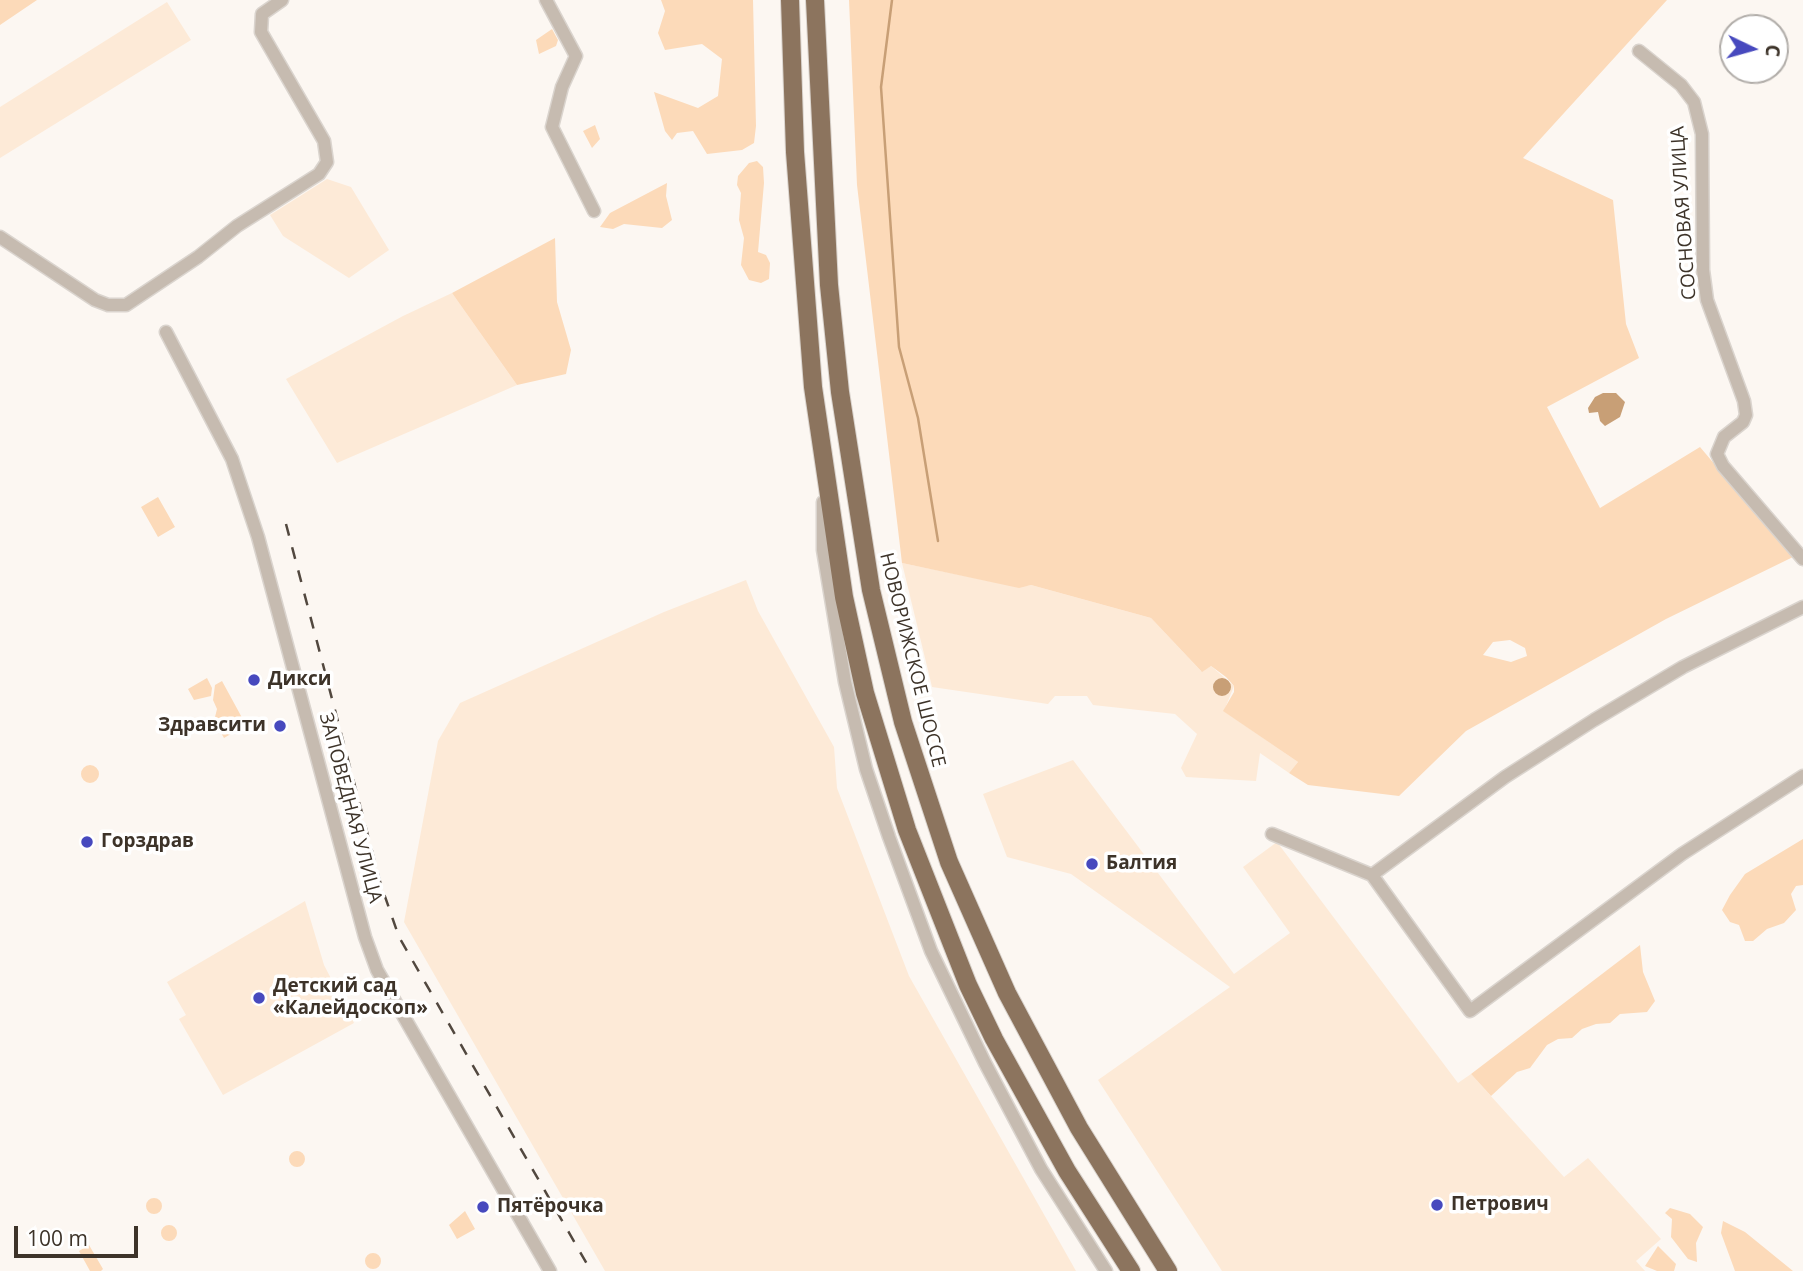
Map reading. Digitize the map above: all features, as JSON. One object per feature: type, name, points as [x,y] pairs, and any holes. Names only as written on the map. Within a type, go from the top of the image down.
[{"type":"highway","points":[[790,0],[803,282],[825,481],[844,597],[865,693],[887,771],[936,905],[993,1039],[1067,1171],[1131,1271]]},
{"type":"highway","name":"НОВОРИЖСКОЕ ШОССЕ","points":[[815,0],[828,271],[840,392],[872,590],[903,722],[949,862],[1007,993],[1079,1128],[1168,1271]]},
{"type":"street","points":[[0,237],[95,300],[108,305],[126,304],[198,257],[237,226],[319,174],[327,162],[324,141],[261,32],[262,14],[282,0]]},
{"type":"street","points":[[546,0],[576,56],[562,87],[552,127],[594,211]]},
{"type":"street","name":"СОСНОВАЯ УЛИЦА","points":[[1639,51],[1681,85],[1694,102],[1702,134],[1703,270],[1707,300],[1745,401],[1746,415],[1743,422],[1724,437],[1717,454],[1723,466],[1803,559]]},
{"type":"street","name":"ЗАПОВЕДНАЯ УЛИЦА","points":[[166,332],[237,472],[258,537],[365,937],[377,970],[550,1271]]},
{"type":"street","points":[[825,481],[823,550],[831,606],[863,757],[889,837],[932,951],[985,1063],[1041,1169],[1106,1271]]},
{"type":"street","points":[[1372,875],[1504,777],[1594,720],[1683,667],[1803,607]]},
{"type":"street","points":[[1272,834],[1372,875],[1470,1011],[1682,854],[1803,776]]},
{"type":"shaded area","points":[[0,0],[37,0],[0,25]]},
{"type":"shaded area","points":[[661,0],[753,0],[756,126],[754,143],[742,150],[707,154],[693,131],[677,133],[672,140],[665,131],[654,92],[698,108],[718,96],[722,59],[702,44],[665,50],[658,33],[665,11]]},
{"type":"shaded area","points":[[849,0],[1667,0],[1523,158],[1613,200],[1626,324],[1639,358],[1547,407],[1600,508],[1700,447],[1793,557],[1666,619],[1466,731],[1399,796],[1308,785],[1289,773],[1298,762],[1223,711],[1234,692],[1234,686],[1226,677],[1211,666],[1202,672],[1151,618],[1031,585],[1019,588],[902,563],[857,185]],"holes":[[[1510,640],[1525,648],[1527,656],[1511,662],[1483,655],[1493,642]]]},
{"type":"shaded area","points":[[167,2],[191,40],[0,158],[0,107]]},
{"type":"shaded area","points":[[552,29],[558,40],[556,46],[539,54],[536,40]]},
{"type":"shaded area","points":[[595,125],[600,139],[592,148],[583,131]]},
{"type":"shaded area","points":[[757,161],[763,167],[764,183],[758,252],[766,255],[770,263],[769,279],[761,283],[749,280],[741,265],[744,238],[739,220],[741,193],[737,185],[738,176],[749,163]]},
{"type":"shaded area","points":[[327,179],[351,187],[389,250],[349,278],[283,236],[270,215]]},
{"type":"shaded area","points":[[667,183],[666,196],[672,220],[662,228],[624,224],[613,229],[600,227],[610,213]]},
{"type":"shaded area","points":[[555,238],[557,302],[571,350],[566,374],[517,385],[452,293]]},
{"type":"shaded area","points":[[452,293],[517,385],[337,463],[286,379],[403,316]]},
{"type":"shaded area","points":[[1603,393],[1616,393],[1625,402],[1620,417],[1605,426],[1600,421],[1598,412],[1589,413],[1588,408],[1595,397]]},
{"type":"shaded area","points":[[158,497],[175,527],[158,537],[141,507]]},
{"type":"shaded area","points":[[902,563],[1018,587],[1031,585],[1151,618],[1201,671],[1211,666],[1234,686],[1224,711],[1298,762],[1289,773],[1260,753],[1256,781],[1186,777],[1181,768],[1197,734],[1175,714],[1093,705],[1087,696],[1055,696],[1048,704],[932,687]]},
{"type":"shaded area","points":[[746,580],[758,611],[834,747],[837,788],[909,976],[1076,1271],[605,1271],[404,922],[438,741],[460,703],[664,612]]},
{"type":"shaded area","points":[[207,678],[212,688],[211,696],[194,700],[188,689]]},
{"type":"shaded area","points":[[1222,678],[1228,681],[1231,687],[1228,693],[1222,696],[1216,693],[1213,687],[1216,681]]},
{"type":"shaded area","points":[[222,681],[246,725],[224,738],[214,721],[217,709],[213,700],[215,685]]},
{"type":"shaded area","points":[[1073,760],[1234,974],[1290,933],[1243,867],[1277,842],[1458,1083],[1471,1074],[1564,1177],[1588,1158],[1661,1239],[1636,1261],[1645,1271],[1222,1271],[1098,1080],[1230,987],[1071,874],[1007,857],[983,794]]},
{"type":"shaded area","points":[[90,765],[96,768],[99,774],[96,780],[90,783],[84,780],[81,774],[84,768]]},
{"type":"shaded area","points":[[1803,839],[1803,885],[1796,886],[1791,894],[1796,910],[1784,923],[1767,929],[1753,941],[1745,941],[1739,925],[1730,922],[1722,910],[1730,895],[1745,874]]},
{"type":"shaded area","name":"Детский сад «Калейдоскоп»","points":[[305,901],[324,965],[354,1023],[223,1095],[179,1019],[186,1015],[167,982]]},
{"type":"shaded area","points":[[1640,945],[1643,972],[1655,1001],[1647,1012],[1620,1014],[1610,1023],[1582,1029],[1572,1038],[1558,1039],[1547,1045],[1530,1068],[1517,1072],[1491,1096],[1471,1074]]},
{"type":"shaded area","points":[[297,1151],[303,1153],[303,1165],[297,1167],[291,1165],[289,1159],[291,1153]]},
{"type":"shaded area","points":[[151,1198],[157,1198],[162,1206],[160,1212],[151,1214],[146,1209],[146,1203]]},
{"type":"shaded area","points":[[1670,1208],[1690,1214],[1703,1227],[1696,1243],[1697,1262],[1688,1259],[1671,1237],[1672,1219],[1665,1213]]},
{"type":"shaded area","points":[[465,1211],[475,1229],[457,1239],[449,1225]]},
{"type":"shaded area","points":[[1723,1221],[1745,1232],[1793,1271],[1735,1271],[1721,1233]]},
{"type":"shaded area","points":[[169,1225],[175,1227],[175,1239],[169,1241],[163,1239],[161,1233],[163,1227]]},
{"type":"shaded area","points":[[89,1245],[103,1269],[101,1271],[90,1271],[79,1251]]},
{"type":"shaded area","points":[[1658,1246],[1676,1264],[1674,1271],[1657,1271],[1645,1266]]},
{"type":"shaded area","points":[[373,1253],[379,1255],[379,1267],[373,1269],[367,1267],[365,1261],[367,1255]]},
{"type":"waterway","points":[[892,0],[881,87],[899,347],[918,418],[938,541]]},
{"type":"railway","points":[[286,524],[381,885],[399,937],[591,1271]]},
{"type":"place","name":"Дикси","points":[[254,680]]},
{"type":"place","name":"Здравсити","points":[[280,726]]},
{"type":"place","name":"Горздрав","points":[[87,842]]},
{"type":"place","name":"Балтия","points":[[1092,864]]},
{"type":"place","name":"Детский сад «Калейдоскоп»","points":[[259,998]]},
{"type":"place","name":"Петрович","points":[[1437,1205]]},
{"type":"place","name":"Пятёрочка","points":[[483,1207]]}]
